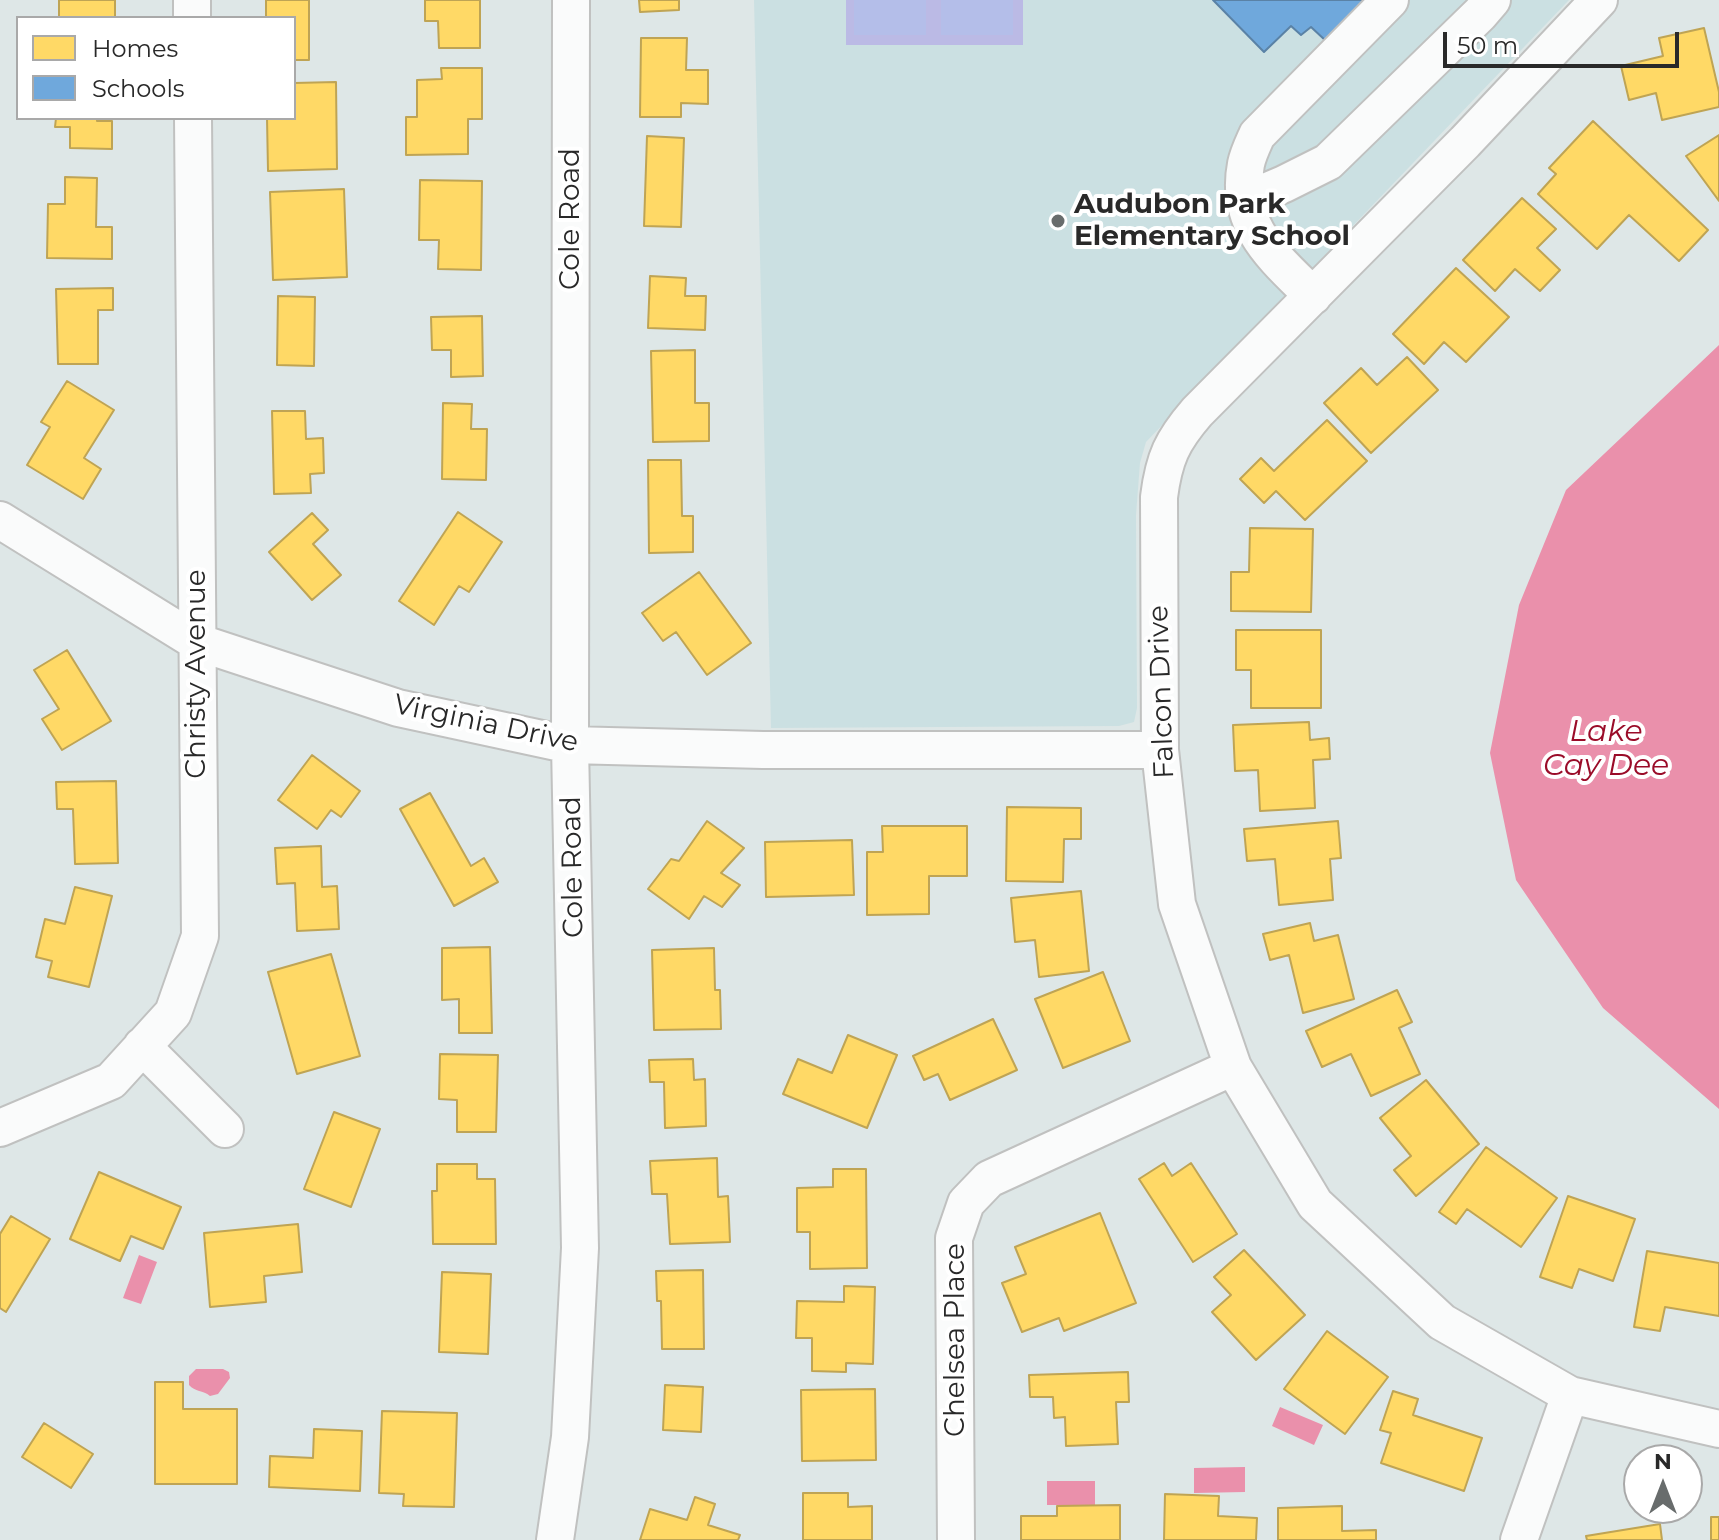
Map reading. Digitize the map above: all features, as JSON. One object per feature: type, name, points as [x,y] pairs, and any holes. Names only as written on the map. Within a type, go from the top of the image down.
[{"type":"street","name":"Cole Road","points":[[555,1540],[570,1437],[580,1248],[570,745],[571,0]]},
{"type":"street","points":[[1313,296],[1266,249],[1253,227],[1244,201],[1246,163],[1257,135],[1390,0]]},
{"type":"street","points":[[1244,201],[1328,162],[1492,0]]},
{"type":"street","name":"Falcon Drive","points":[[1599,0],[1465,142],[1197,412],[1172,445],[1159,497],[1158,518],[1160,750],[1177,904],[1233,1067],[1315,1204],[1442,1322],[1570,1395],[1719,1429]]},
{"type":"street","name":"Christy Avenue","points":[[0,1128],[111,1081],[173,1013],[200,936],[193,120]]},
{"type":"street","name":"Virginia Drive","points":[[0,520],[197,642],[398,708],[570,745],[763,750],[1160,750]]},
{"type":"street","points":[[142,1046],[225,1129]]},
{"type":"street","name":"Chelsea Place","points":[[956,1540],[954,1238],[966,1203],[989,1179],[1233,1067]]},
{"type":"street","points":[[1519,1540],[1570,1395]]},
{"type":"shaded area","name":"Audubon Park Elementary School","points":[[754,0],[1569,0],[1146,442],[1140,463],[1136,515],[1137,708],[1134,722],[1119,726],[771,728]]},
{"type":"shaded area","points":[[846,0],[1023,0],[1023,45],[846,45]]},
{"type":"shaded area","points":[[854,0],[926,0],[926,35],[854,35]]},
{"type":"shaded area","points":[[941,0],[1013,0],[1013,35],[941,35]]},
{"type":"water","name":"Lake Cay Dee","points":[[1719,345],[1719,1109],[1603,1008],[1516,880],[1490,753],[1519,605],[1566,490]]},
{"type":"water","points":[[139,1255],[157,1262],[141,1304],[123,1298]]},
{"type":"water","points":[[196,1369],[223,1369],[229,1372],[230,1378],[218,1394],[210,1396],[189,1385],[189,1376]]},
{"type":"water","points":[[1280,1407],[1323,1425],[1314,1445],[1272,1426]]},
{"type":"water","points":[[1245,1467],[1245,1492],[1194,1493],[1194,1468]]},
{"type":"water","points":[[1047,1481],[1095,1481],[1095,1505],[1047,1505]]},
{"type":"building: Homes","points":[[59,0],[115,0],[115,16],[59,16]]},
{"type":"building: Homes","points":[[266,0],[309,0],[309,60],[296,60],[296,16],[266,16]]},
{"type":"building: Homes","points":[[425,0],[480,0],[480,48],[439,48],[438,21],[425,21]]},
{"type":"building: Homes","points":[[639,0],[679,0],[679,10],[640,12]]},
{"type":"building: Homes","points":[[1704,28],[1719,92],[1719,107],[1662,120],[1656,93],[1629,100],[1621,66],[1663,56],[1659,38]]},
{"type":"building: Homes","points":[[641,38],[687,38],[686,70],[708,70],[708,104],[681,103],[681,117],[640,117]]},
{"type":"building: Homes","points":[[441,68],[482,68],[482,119],[468,119],[468,154],[406,155],[406,117],[417,117],[417,80],[442,79]]},
{"type":"building: Homes","points":[[336,82],[337,169],[268,171],[267,120],[296,120],[296,83]]},
{"type":"building: Homes","points":[[56,120],[112,121],[112,149],[70,148],[70,127],[55,127]]},
{"type":"building: Homes","points":[[1593,121],[1708,230],[1679,261],[1629,215],[1597,249],[1538,194],[1556,174],[1549,168]]},
{"type":"building: Homes","points":[[1719,135],[1719,201],[1686,156]]},
{"type":"building: Homes","points":[[647,136],[684,138],[681,227],[644,226]]},
{"type":"building: Homes","points":[[65,177],[97,178],[96,227],[112,227],[112,259],[47,258],[48,204],[65,204]]},
{"type":"building: Homes","points":[[420,180],[482,181],[481,270],[438,269],[439,240],[419,240]]},
{"type":"building: Homes","points":[[344,189],[347,277],[273,280],[270,192]]},
{"type":"building: Homes","points":[[1522,198],[1556,229],[1537,248],[1560,270],[1540,291],[1515,269],[1495,291],[1463,260]]},
{"type":"building: Homes","points":[[1456,268],[1509,317],[1466,362],[1444,342],[1424,364],[1393,334]]},
{"type":"building: Homes","points":[[650,276],[686,278],[685,296],[706,296],[705,330],[648,328]]},
{"type":"building: Homes","points":[[113,288],[113,310],[98,310],[98,364],[58,364],[56,289]]},
{"type":"building: Homes","points":[[278,296],[315,297],[314,366],[277,365]]},
{"type":"building: Homes","points":[[482,316],[483,376],[451,377],[451,350],[432,350],[431,317]]},
{"type":"building: Homes","points":[[695,350],[695,403],[709,403],[709,441],[653,442],[651,351]]},
{"type":"building: Homes","points":[[1407,357],[1438,390],[1371,453],[1324,403],[1361,368],[1377,385]]},
{"type":"building: Homes","points":[[67,381],[114,410],[84,458],[101,469],[83,499],[27,465],[50,427],[41,422]]},
{"type":"building: Homes","points":[[443,403],[472,404],[471,429],[487,429],[486,480],[442,479]]},
{"type":"building: Homes","points":[[272,411],[305,411],[306,439],[323,438],[324,473],[310,474],[311,493],[274,494]]},
{"type":"building: Homes","points":[[1327,420],[1367,461],[1305,520],[1276,491],[1264,503],[1240,479],[1261,458],[1274,471]]},
{"type":"building: Homes","points":[[648,460],[681,460],[682,516],[693,516],[693,552],[649,553]]},
{"type":"building: Homes","points":[[458,512],[502,542],[469,592],[459,586],[434,625],[399,601]]},
{"type":"building: Homes","points":[[312,513],[328,530],[313,544],[341,575],[312,600],[269,552]]},
{"type":"building: Homes","points":[[1250,528],[1313,529],[1311,612],[1231,611],[1231,572],[1249,572]]},
{"type":"building: Homes","points":[[699,572],[751,643],[707,675],[676,632],[663,641],[642,613]]},
{"type":"building: Homes","points":[[1236,630],[1321,630],[1321,708],[1251,708],[1251,670],[1236,670]]},
{"type":"building: Homes","points":[[67,650],[111,721],[62,750],[42,719],[59,709],[34,670]]},
{"type":"building: Homes","points":[[1309,722],[1310,740],[1329,738],[1330,759],[1313,760],[1315,808],[1260,811],[1258,770],[1235,771],[1233,725]]},
{"type":"building: Homes","points":[[312,755],[360,791],[341,817],[331,810],[317,829],[278,800]]},
{"type":"building: Homes","points":[[116,781],[118,863],[75,864],[73,809],[57,809],[56,782]]},
{"type":"building: Homes","points":[[430,793],[471,866],[484,858],[498,882],[454,906],[400,809]]},
{"type":"building: Homes","points":[[1007,807],[1081,808],[1081,839],[1064,839],[1063,882],[1006,881]]},
{"type":"building: Homes","points":[[707,821],[744,848],[721,873],[740,885],[722,907],[704,896],[689,919],[648,889],[671,859],[679,861]]},
{"type":"building: Homes","points":[[1338,821],[1341,858],[1330,859],[1333,900],[1279,905],[1275,859],[1247,861],[1244,829]]},
{"type":"building: Homes","points":[[882,826],[967,826],[967,876],[929,876],[929,914],[867,915],[867,852],[883,852]]},
{"type":"building: Homes","points":[[852,840],[854,895],[766,897],[765,842]]},
{"type":"building: Homes","points":[[321,846],[322,887],[337,886],[339,929],[297,931],[295,883],[277,884],[275,848]]},
{"type":"building: Homes","points":[[75,887],[112,896],[89,987],[48,977],[52,961],[36,957],[45,919],[65,924]]},
{"type":"building: Homes","points":[[1081,891],[1089,971],[1039,977],[1035,940],[1015,942],[1011,898]]},
{"type":"building: Homes","points":[[1310,923],[1314,941],[1338,935],[1354,999],[1303,1013],[1289,955],[1270,960],[1263,934]]},
{"type":"building: Homes","points":[[490,947],[492,1033],[459,1033],[459,999],[442,1000],[442,948]]},
{"type":"building: Homes","points":[[714,948],[715,990],[720,990],[721,1029],[654,1030],[652,950]]},
{"type":"building: Homes","points":[[331,954],[360,1056],[297,1074],[268,972]]},
{"type":"building: Homes","points":[[1103,972],[1130,1041],[1063,1068],[1035,999]]},
{"type":"building: Homes","points":[[1397,990],[1412,1022],[1399,1028],[1420,1074],[1371,1096],[1351,1054],[1322,1067],[1306,1031]]},
{"type":"building: Homes","points":[[993,1019],[1017,1070],[950,1100],[938,1074],[924,1080],[913,1056]]},
{"type":"building: Homes","points":[[848,1035],[897,1055],[867,1128],[783,1094],[798,1059],[832,1073]]},
{"type":"building: Homes","points":[[440,1054],[498,1055],[496,1132],[457,1132],[457,1100],[439,1099]]},
{"type":"building: Homes","points":[[693,1059],[694,1080],[705,1079],[706,1126],[665,1128],[664,1082],[650,1082],[649,1060]]},
{"type":"building: Homes","points":[[1426,1080],[1479,1144],[1416,1196],[1394,1170],[1411,1156],[1380,1118]]},
{"type":"building: Homes","points":[[334,1112],[380,1129],[351,1207],[304,1189]]},
{"type":"building: Homes","points":[[1486,1147],[1557,1198],[1521,1247],[1467,1209],[1456,1224],[1439,1212]]},
{"type":"building: Homes","points":[[717,1158],[718,1197],[728,1196],[730,1242],[670,1244],[667,1194],[652,1194],[650,1161]]},
{"type":"building: Homes","points":[[1164,1163],[1172,1176],[1191,1163],[1237,1234],[1193,1262],[1139,1179]]},
{"type":"building: Homes","points":[[437,1164],[477,1164],[477,1179],[495,1179],[496,1244],[433,1244],[432,1191],[437,1191]]},
{"type":"building: Homes","points":[[833,1169],[866,1169],[867,1268],[810,1269],[810,1232],[797,1232],[797,1188],[833,1187]]},
{"type":"building: Homes","points":[[99,1172],[181,1207],[163,1249],[131,1236],[120,1261],[70,1239]]},
{"type":"building: Homes","points":[[1568,1196],[1635,1219],[1613,1281],[1579,1269],[1572,1288],[1540,1277]]},
{"type":"building: Homes","points":[[1100,1213],[1136,1303],[1064,1331],[1059,1318],[1022,1332],[1002,1283],[1026,1274],[1015,1247]]},
{"type":"building: Homes","points":[[11,1216],[50,1239],[6,1312],[0,1308],[0,1234]]},
{"type":"building: Homes","points":[[298,1224],[302,1272],[264,1276],[266,1302],[210,1307],[204,1233]]},
{"type":"building: Homes","points":[[1244,1250],[1305,1315],[1256,1360],[1212,1312],[1231,1295],[1214,1277]]},
{"type":"building: Homes","points":[[1647,1251],[1719,1263],[1719,1316],[1665,1307],[1660,1331],[1634,1327]]},
{"type":"building: Homes","points":[[703,1270],[704,1349],[662,1349],[661,1301],[657,1301],[656,1271]]},
{"type":"building: Homes","points":[[442,1272],[491,1274],[488,1354],[439,1352]]},
{"type":"building: Homes","points":[[844,1286],[875,1287],[873,1364],[846,1363],[846,1372],[812,1371],[812,1338],[796,1338],[797,1301],[844,1302]]},
{"type":"building: Homes","points":[[1327,1331],[1388,1377],[1345,1434],[1284,1389]]},
{"type":"building: Homes","points":[[1128,1372],[1129,1402],[1116,1402],[1118,1444],[1066,1446],[1065,1417],[1054,1418],[1053,1397],[1030,1397],[1029,1375]]},
{"type":"building: Homes","points":[[155,1382],[183,1382],[183,1409],[237,1409],[237,1484],[155,1484]]},
{"type":"building: Homes","points":[[665,1385],[703,1387],[701,1432],[663,1430]]},
{"type":"building: Homes","points":[[875,1389],[876,1460],[802,1461],[801,1390]]},
{"type":"building: Homes","points":[[1393,1391],[1418,1399],[1413,1415],[1482,1438],[1464,1491],[1381,1463],[1391,1433],[1380,1430]]},
{"type":"building: Homes","points":[[382,1411],[457,1413],[454,1507],[403,1506],[404,1494],[379,1493]]},
{"type":"building: Homes","points":[[44,1423],[93,1454],[71,1488],[22,1457]]},
{"type":"building: Homes","points":[[314,1429],[362,1431],[360,1491],[269,1487],[270,1456],[313,1458]]},
{"type":"building: Homes","points":[[803,1493],[848,1493],[848,1507],[872,1506],[872,1540],[803,1540]]},
{"type":"building: Homes","points":[[1165,1494],[1219,1496],[1218,1516],[1257,1518],[1256,1540],[1164,1540]]},
{"type":"building: Homes","points":[[695,1497],[715,1504],[708,1525],[740,1535],[738,1540],[640,1540],[650,1509],[687,1520]]},
{"type":"building: Homes","points":[[1120,1505],[1120,1540],[1021,1540],[1021,1516],[1057,1516],[1057,1506]]},
{"type":"building: Homes","points":[[1342,1506],[1342,1531],[1376,1530],[1376,1540],[1278,1540],[1278,1508]]},
{"type":"building: Homes","points":[[1711,1517],[1719,1517],[1719,1540],[1711,1540]]},
{"type":"building: Homes","points":[[1660,1524],[1662,1540],[1587,1540],[1586,1536]]},
{"type":"building: Schools","points":[[1213,0],[1367,0],[1326,41],[1311,27],[1301,35],[1291,26],[1264,52]]},
{"type":"place","name":"Audubon Park Elementary School","points":[[1058,221]]}]
